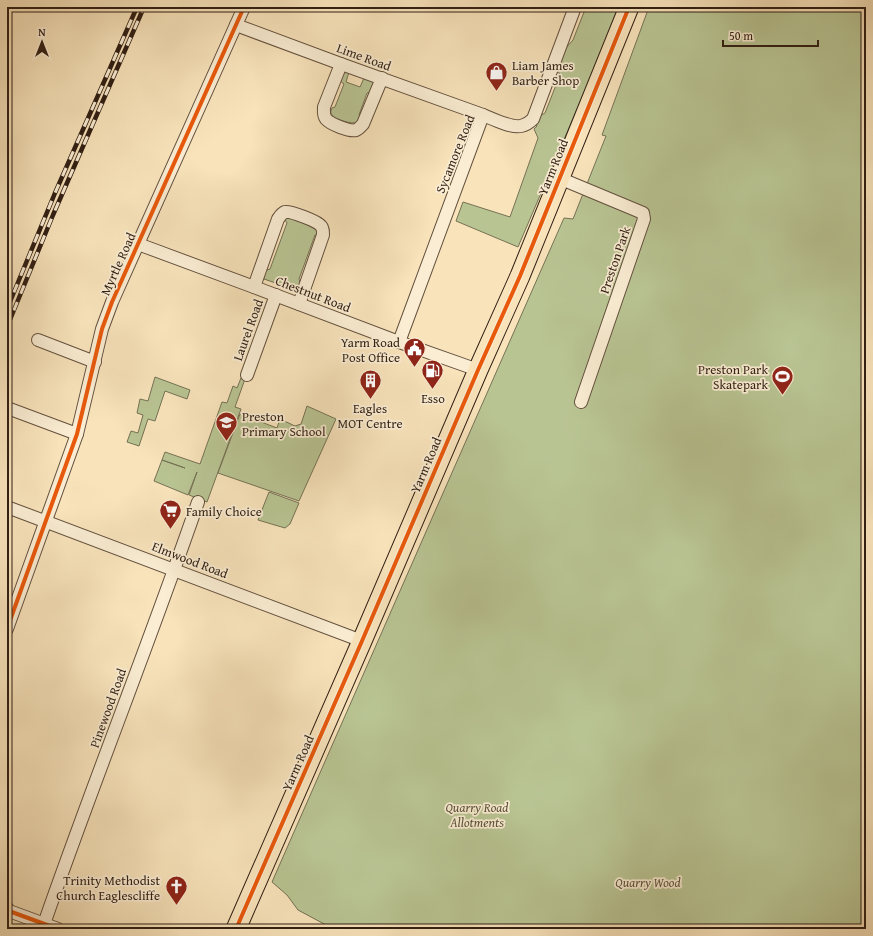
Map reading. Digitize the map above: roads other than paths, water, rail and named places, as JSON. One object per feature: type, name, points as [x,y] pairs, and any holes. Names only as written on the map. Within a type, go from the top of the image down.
[{"type":"main road","name":"Yarm Road","points":[[236,929],[520,276],[629,7]]},
{"type":"street","name":"Myrtle Road","points":[[7,629],[77,434],[94,362],[112,302],[244,7]]},
{"type":"street","name":"Sycamore Road","points":[[399,342],[483,115],[516,126],[522,126],[533,119],[575,7]]},
{"type":"street","name":"Lime Road","points":[[236,25],[483,115]]},
{"type":"street","points":[[341,64],[323,112],[325,118],[330,123],[350,130],[360,128],[364,124],[382,78]]},
{"type":"street","name":"Preston Park","points":[[559,178],[643,213],[644,219],[581,402]]},
{"type":"street","points":[[254,287],[278,219],[282,214],[286,212],[291,213],[318,223],[322,226],[323,235],[299,304]]},
{"type":"street","name":"Chestnut Road","points":[[138,244],[478,370]]},
{"type":"street","name":"Laurel Road","points":[[247,375],[276,295]]},
{"type":"street","points":[[38,340],[94,362]]},
{"type":"street","points":[[10,409],[77,434]]},
{"type":"street","name":"Pinewood Road","points":[[44,924],[68,855],[175,570],[198,502]]},
{"type":"street","name":"Elmwood Road","points":[[7,507],[362,641]]},
{"type":"street","points":[[7,908],[9,911],[58,929]]},
{"type":"railway","points":[[7,309],[55,193],[137,7]]},
{"type":"railway","points":[[7,327],[53,215],[144,7]]},
{"type":"place","name":"Liam James Barber Shop","points":[[497,92]]},
{"type":"place","name":"Yarm Road Post Office","points":[[415,368]]},
{"type":"place","name":"Esso","points":[[433,390]]},
{"type":"place","name":"Preston Park Skatepark","points":[[783,396]]},
{"type":"place","name":"Eagles MOT Centre","points":[[370,400]]},
{"type":"place","name":"Preston Primary School","points":[[227,442]]},
{"type":"place","name":"Family Choice","points":[[171,530]]},
{"type":"place","name":"Trinity Methodist Church Eaglescliffe","points":[[176,906]]},
{"type":"park label","name":"Quarry Road Allotments","points":[[477,814]]},
{"type":"park label","name":"Quarry Wood","points":[[648,882]]}]
